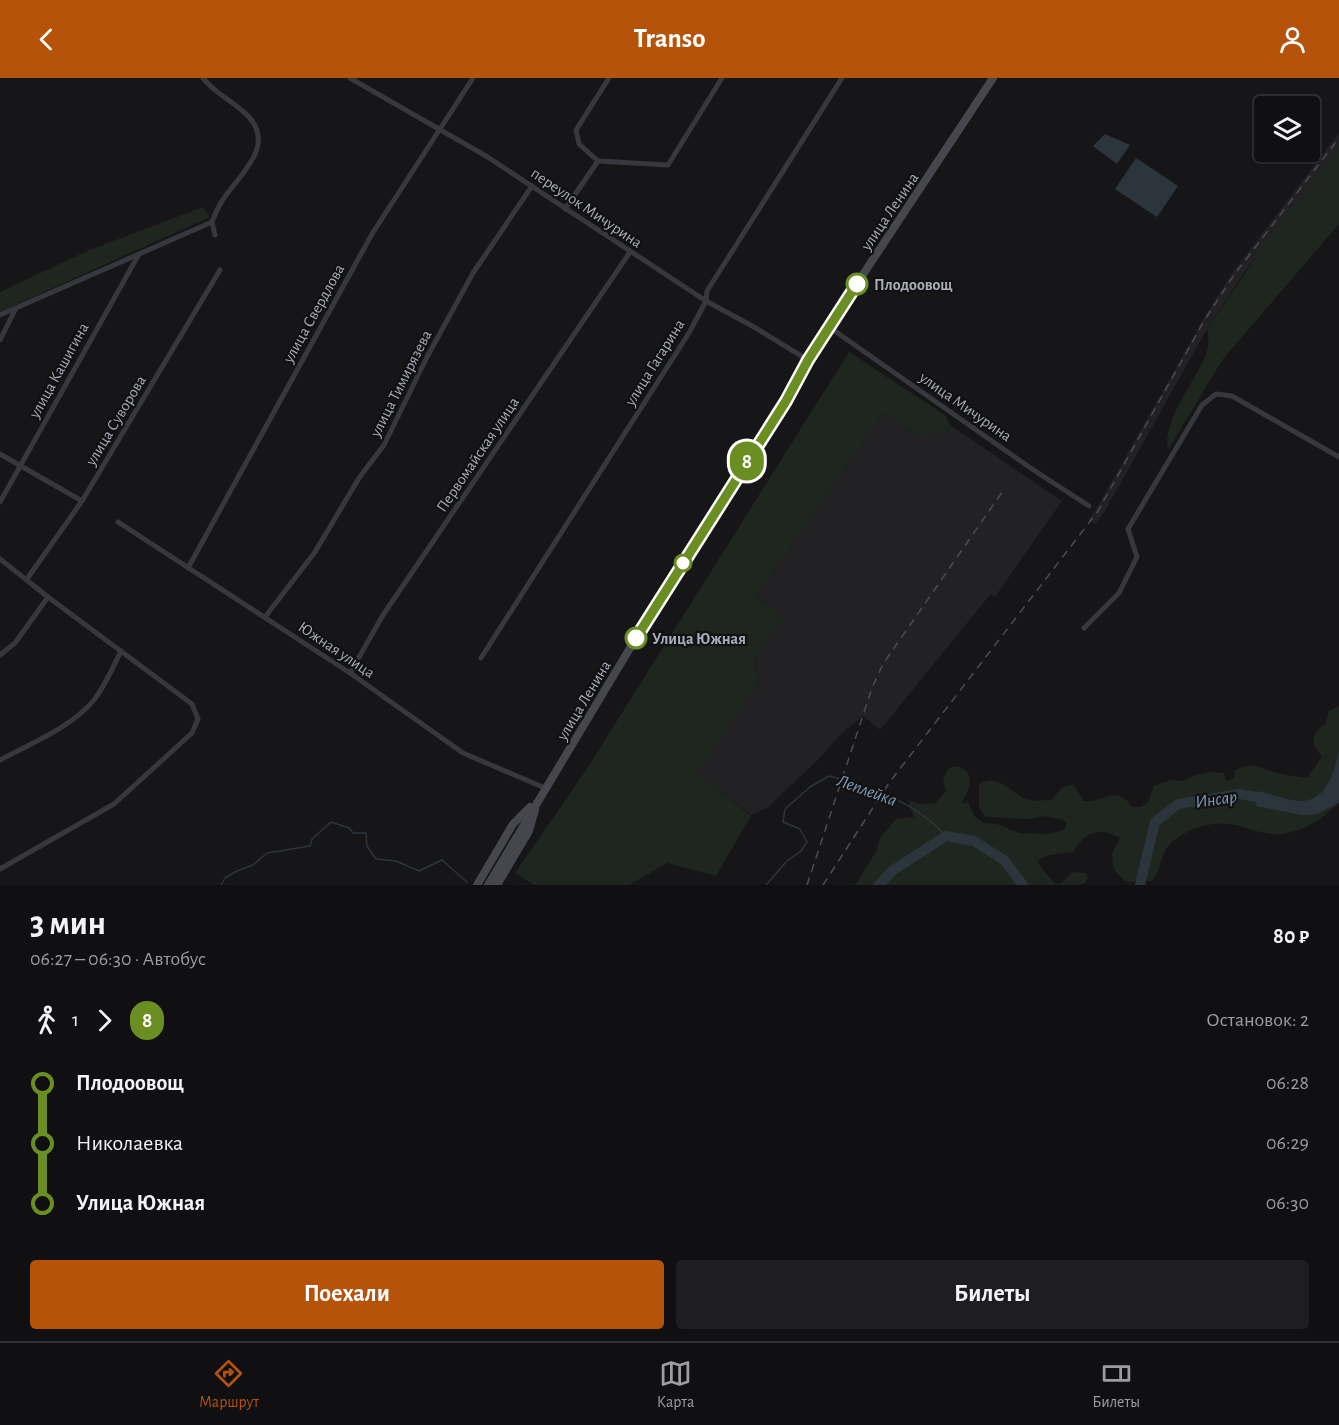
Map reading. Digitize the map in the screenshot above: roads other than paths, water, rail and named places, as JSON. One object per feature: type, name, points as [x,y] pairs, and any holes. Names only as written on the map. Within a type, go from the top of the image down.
[{"type":"main road","name":"улица Ленина","points":[[490,884],[539,797],[666,588],[786,401],[808,360],[993,78]]},
{"type":"main road","points":[[477,885],[513,824],[539,797]]},
{"type":"street","points":[[203,78],[246,114],[259,135],[258,148],[253,159],[223,200],[212,222],[215,235]]},
{"type":"street","name":"переулок Мичурина","points":[[351,78],[486,156],[706,301],[808,360]]},
{"type":"street","name":"улица Свердлова","points":[[188,568],[372,234],[473,78]]},
{"type":"street","points":[[609,78],[576,130],[579,144],[598,161],[668,165],[722,78]]},
{"type":"street","name":"улица Гагарина","points":[[481,658],[689,333],[706,301],[707,291],[842,78]]},
{"type":"street","points":[[565,209],[598,161]]},
{"type":"street","name":"улица Тимирязева","points":[[265,617],[315,552],[359,478],[384,445],[427,357],[473,273],[532,186]]},
{"type":"street","points":[[0,315],[212,222]]},
{"type":"street","name":"улица Кашигина","points":[[0,502],[140,252]]},
{"type":"street","name":"Первомайская улица","points":[[350,673],[383,615],[630,252]]},
{"type":"street","name":"улица Суворова","points":[[27,579],[82,501],[220,270]]},
{"type":"street","points":[[0,340],[16,308]]},
{"type":"street","name":"улица Мичурина","points":[[830,327],[1089,506]]},
{"type":"street","points":[[1084,628],[1119,593],[1137,557],[1128,529],[1202,405],[1216,394],[1233,396],[1339,457]]},
{"type":"street","points":[[0,454],[82,501]]},
{"type":"street","name":"Южная улица","points":[[118,522],[350,673],[463,753],[545,788]]},
{"type":"street","points":[[0,559],[192,704],[198,719],[192,733],[114,804],[0,869]]},
{"type":"street","points":[[0,655],[15,644],[48,597]]},
{"type":"street","points":[[0,760],[72,720],[83,711],[102,688],[121,651]]},
{"type":"waterway","name":"Леплейка","points":[[766,885],[787,861],[801,851],[807,842],[800,829],[783,822],[785,809],[810,787],[829,776],[892,797],[921,814],[946,836]]},
{"type":"waterway","name":"Инсар","points":[[1140,885],[1155,822],[1178,804],[1240,794],[1272,800]]},
{"type":"waterway","name":"Леплейка","points":[[221,885],[225,878],[253,865],[267,853],[310,846],[312,839],[331,822],[349,828],[353,833],[366,833],[367,846],[376,859],[396,861],[419,871],[442,860],[467,882]]},
{"type":"waterway","name":"Инсар","points":[[879,885],[892,871],[946,836],[974,841],[1004,860],[1023,885]]},
{"type":"railway","points":[[823,885],[889,783],[1098,511],[1204,321],[1234,275],[1339,138]]},
{"type":"railway","points":[[807,885],[872,688],[883,664],[1005,488]]},
{"type":"place","name":"Плодоовощ","points":[[857,284]]},
{"type":"place","name":"Улица Южная","points":[[636,638]]}]
